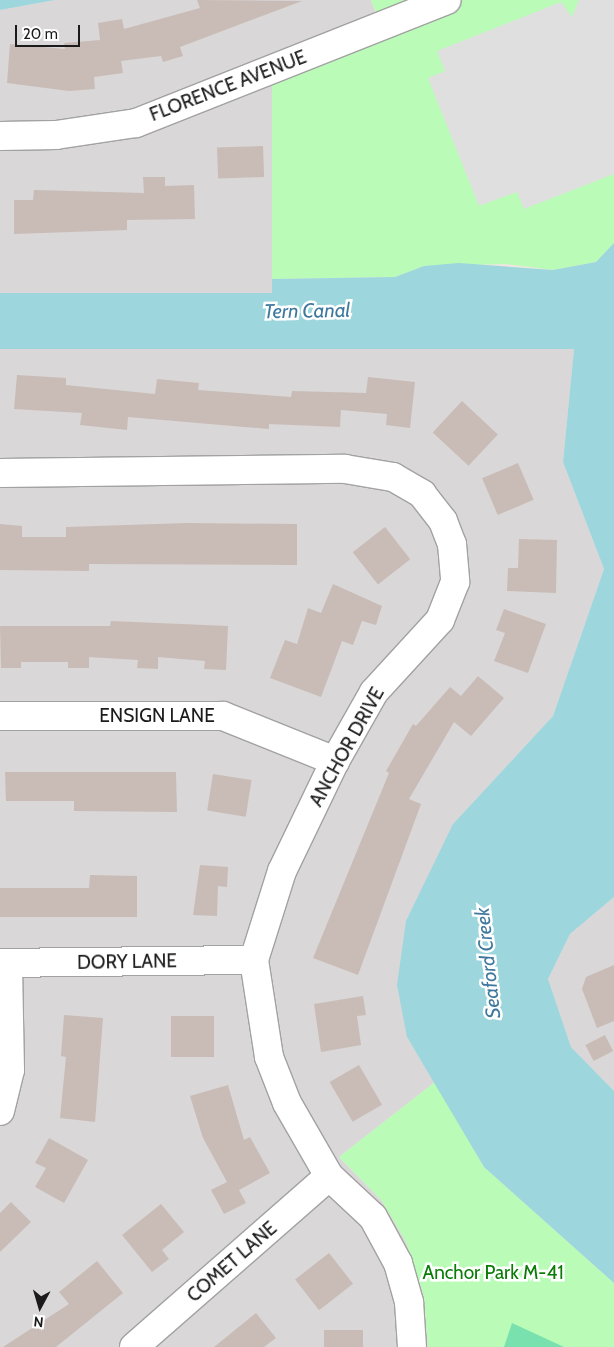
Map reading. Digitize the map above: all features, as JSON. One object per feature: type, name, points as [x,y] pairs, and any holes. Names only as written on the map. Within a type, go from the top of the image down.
[{"type":"street","name":"FLORENCE AVENUE","points":[[0,136],[56,135],[136,123],[447,0]]},
{"type":"street","name":"ANCHOR DRIVE","points":[[0,473],[345,469],[394,477],[422,494],[443,521],[452,544],[455,582],[440,620],[374,692],[335,761],[282,871],[254,960],[269,1057],[287,1103],[329,1176],[374,1217],[398,1263],[409,1302],[412,1347]]},
{"type":"street","name":"ENSIGN LANE","points":[[0,716],[223,716],[335,761]]},
{"type":"street","name":"DORY LANE","points":[[4,963],[254,960]]},
{"type":"street","points":[[0,1111],[10,1070],[4,963]]},
{"type":"street","name":"COMET LANE","points":[[134,1347],[329,1176]]},
{"type":"shaded area","points":[[55,0],[371,0],[384,37],[272,293],[0,293],[0,10]]},
{"type":"shaded area","points":[[579,0],[614,0],[614,174],[524,209],[517,192],[479,206],[428,78],[445,71],[437,51],[561,2],[572,17]]},
{"type":"shaded area","points":[[0,349],[574,349],[563,462],[604,569],[553,716],[453,824],[407,1037],[435,1082],[339,1157],[382,1201],[406,1242],[424,1296],[428,1347],[0,1347]]},
{"type":"shaded area","points":[[614,897],[614,1091],[571,1047],[548,979],[570,934]]},
{"type":"green space","points":[[371,0],[614,0],[614,243],[596,262],[553,270],[506,264],[424,266],[395,277],[272,279],[272,76],[384,36]]},
{"type":"green space","name":"Anchor Park M-41","points":[[435,1082],[484,1167],[614,1283],[614,1347],[428,1347],[424,1296],[406,1242],[382,1201],[339,1157]]},
{"type":"green space","points":[[512,1323],[564,1347],[504,1347]]},
{"type":"water","points":[[0,0],[55,0],[0,10]]},
{"type":"water","points":[[614,243],[614,897],[570,934],[548,979],[571,1047],[614,1091],[614,1283],[484,1167],[407,1037],[397,985],[406,921],[453,824],[553,716],[604,569],[563,462],[574,349],[0,349],[0,293],[272,293],[272,279],[395,277],[424,266],[459,263],[553,270],[596,262]]},
{"type":"building","points":[[197,0],[302,1],[180,47],[183,56],[163,62],[161,56],[121,61],[123,73],[94,77],[95,89],[69,91],[7,83],[10,44],[65,49],[64,43],[100,40],[98,23],[122,19],[124,29],[200,8]]},
{"type":"building","points":[[263,146],[264,177],[218,179],[217,148]]},
{"type":"building","points":[[143,177],[165,177],[165,186],[194,185],[195,219],[127,220],[127,230],[14,234],[14,200],[33,200],[34,190],[144,193]]},
{"type":"building","points":[[17,375],[66,378],[66,385],[155,394],[157,379],[199,383],[198,390],[291,397],[292,391],[366,393],[368,377],[415,382],[410,428],[386,425],[387,414],[341,410],[340,427],[269,424],[269,429],[128,417],[127,430],[80,425],[82,413],[14,409]]},
{"type":"building","points":[[462,401],[498,434],[469,466],[433,432]]},
{"type":"building","points":[[518,463],[534,500],[498,515],[482,478]]},
{"type":"building","points":[[187,523],[297,524],[297,565],[89,564],[89,571],[0,570],[0,524],[22,526],[22,537],[66,537],[66,527]]},
{"type":"building","points":[[385,527],[410,559],[378,585],[353,552]]},
{"type":"building","points":[[519,539],[557,540],[556,593],[507,591],[508,568],[518,568]]},
{"type":"building","points":[[333,584],[382,606],[376,625],[362,621],[353,645],[342,641],[321,697],[270,678],[285,640],[297,644],[308,608],[321,613]]},
{"type":"building","points":[[504,609],[546,624],[528,673],[494,661],[505,633],[496,630]]},
{"type":"building","points":[[111,621],[228,626],[226,670],[204,669],[205,661],[158,657],[158,669],[137,668],[138,660],[89,657],[89,668],[68,668],[68,662],[21,662],[21,668],[1,668],[0,626],[110,626]]},
{"type":"building","points":[[478,676],[504,698],[471,736],[454,722],[409,799],[421,804],[358,975],[313,958],[389,773],[386,771],[413,724],[416,726],[450,687],[461,696]]},
{"type":"building","points":[[5,772],[176,772],[177,812],[74,811],[74,801],[6,801]]},
{"type":"building","points":[[213,774],[252,780],[246,817],[207,811]]},
{"type":"building","points":[[200,865],[228,867],[227,887],[218,886],[217,916],[193,915]]},
{"type":"building","points":[[90,875],[137,876],[137,917],[0,917],[0,888],[89,888]]},
{"type":"building","points":[[614,965],[614,1021],[597,1028],[582,989],[586,977]]},
{"type":"building","points":[[363,996],[366,1015],[357,1016],[361,1045],[321,1052],[314,1004]]},
{"type":"building","points":[[64,1015],[103,1018],[95,1122],[60,1118],[66,1057],[61,1056]]},
{"type":"building","points":[[171,1016],[214,1016],[214,1057],[171,1057]]},
{"type":"building","points":[[605,1035],[613,1051],[594,1061],[585,1045]]},
{"type":"building","points":[[359,1065],[382,1105],[353,1122],[330,1082]]},
{"type":"building","points":[[228,1085],[244,1140],[250,1137],[270,1173],[239,1190],[246,1203],[224,1214],[211,1190],[227,1182],[203,1138],[190,1096]]},
{"type":"building","points":[[49,1138],[88,1160],[64,1203],[35,1187],[46,1168],[35,1163]]},
{"type":"building","points":[[11,1202],[31,1222],[0,1252],[0,1213]]},
{"type":"building","points":[[161,1204],[184,1232],[162,1250],[169,1259],[152,1272],[122,1235]]},
{"type":"building","points":[[329,1253],[353,1284],[319,1310],[295,1279]]},
{"type":"building","points":[[97,1261],[123,1293],[56,1347],[3,1347],[69,1304],[59,1292]]},
{"type":"building","points":[[256,1313],[276,1338],[264,1347],[214,1347]]},
{"type":"building","points":[[324,1330],[363,1330],[363,1347],[324,1347]]},
{"type":"water label","name":"Tern Canal","points":[[307,311]]},
{"type":"water label","name":"Seaford Creek","points":[[488,963]]}]
